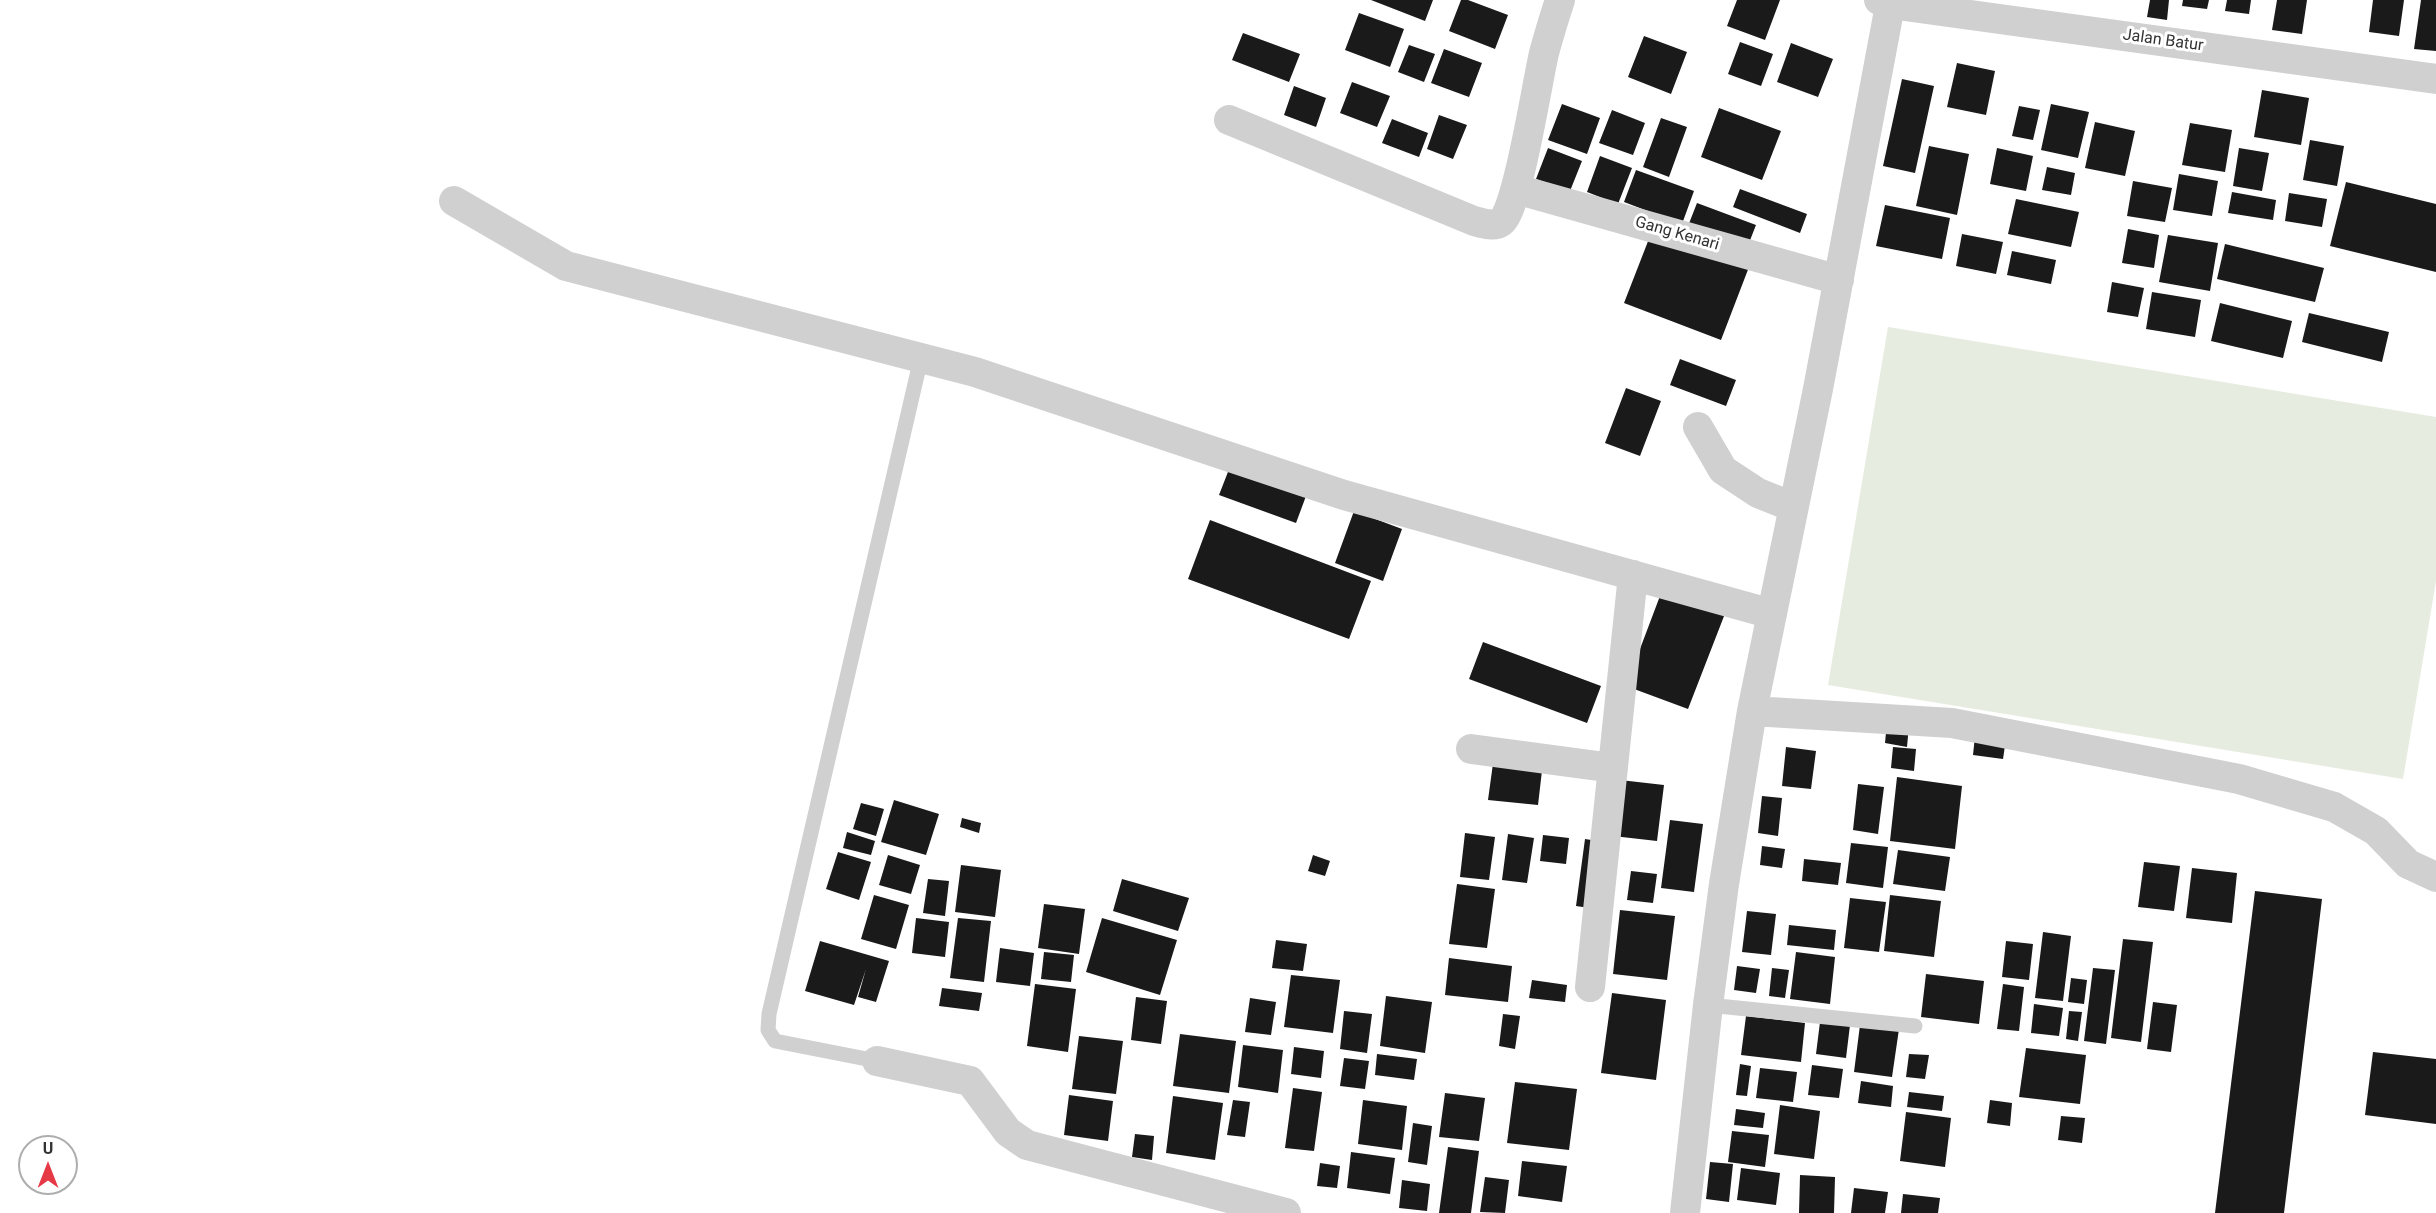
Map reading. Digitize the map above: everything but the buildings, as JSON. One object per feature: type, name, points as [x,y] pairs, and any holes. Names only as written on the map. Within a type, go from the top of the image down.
[{"type":"street","points":[[1229,120],[1474,221],[1491,224],[1501,222],[1508,215],[1516,189],[1545,52],[1560,0]]},
{"type":"street","points":[[1685,1213],[1724,884],[1752,711],[1839,280],[1887,1]]},
{"type":"street","name":"Jalan Batur","points":[[1887,1],[2436,79]]},
{"type":"street","name":"Gang Kenari","points":[[1516,189],[1839,280]]},
{"type":"street","points":[[454,201],[566,266],[975,372],[1344,495],[1772,614]]},
{"type":"street","points":[[1698,427],[1723,470],[1758,493],[1793,507]]},
{"type":"street","points":[[1590,987],[1633,575]]},
{"type":"street","points":[[1752,711],[1952,723],[2239,778],[2334,807],[2376,831],[2408,864],[2436,877]]},
{"type":"street","points":[[1471,749],[1613,768]]},
{"type":"street","points":[[877,1060],[970,1081],[1008,1132],[1027,1145],[1286,1213]]},
{"type":"lane","points":[[877,1060],[775,1041],[768,1030],[772,1003],[921,358]]},
{"type":"lane","points":[[1708,1005],[1915,1026]]},
{"type":"shaded area","points":[[1888,327],[2436,417],[2436,581],[2403,779],[1828,685]]}]
